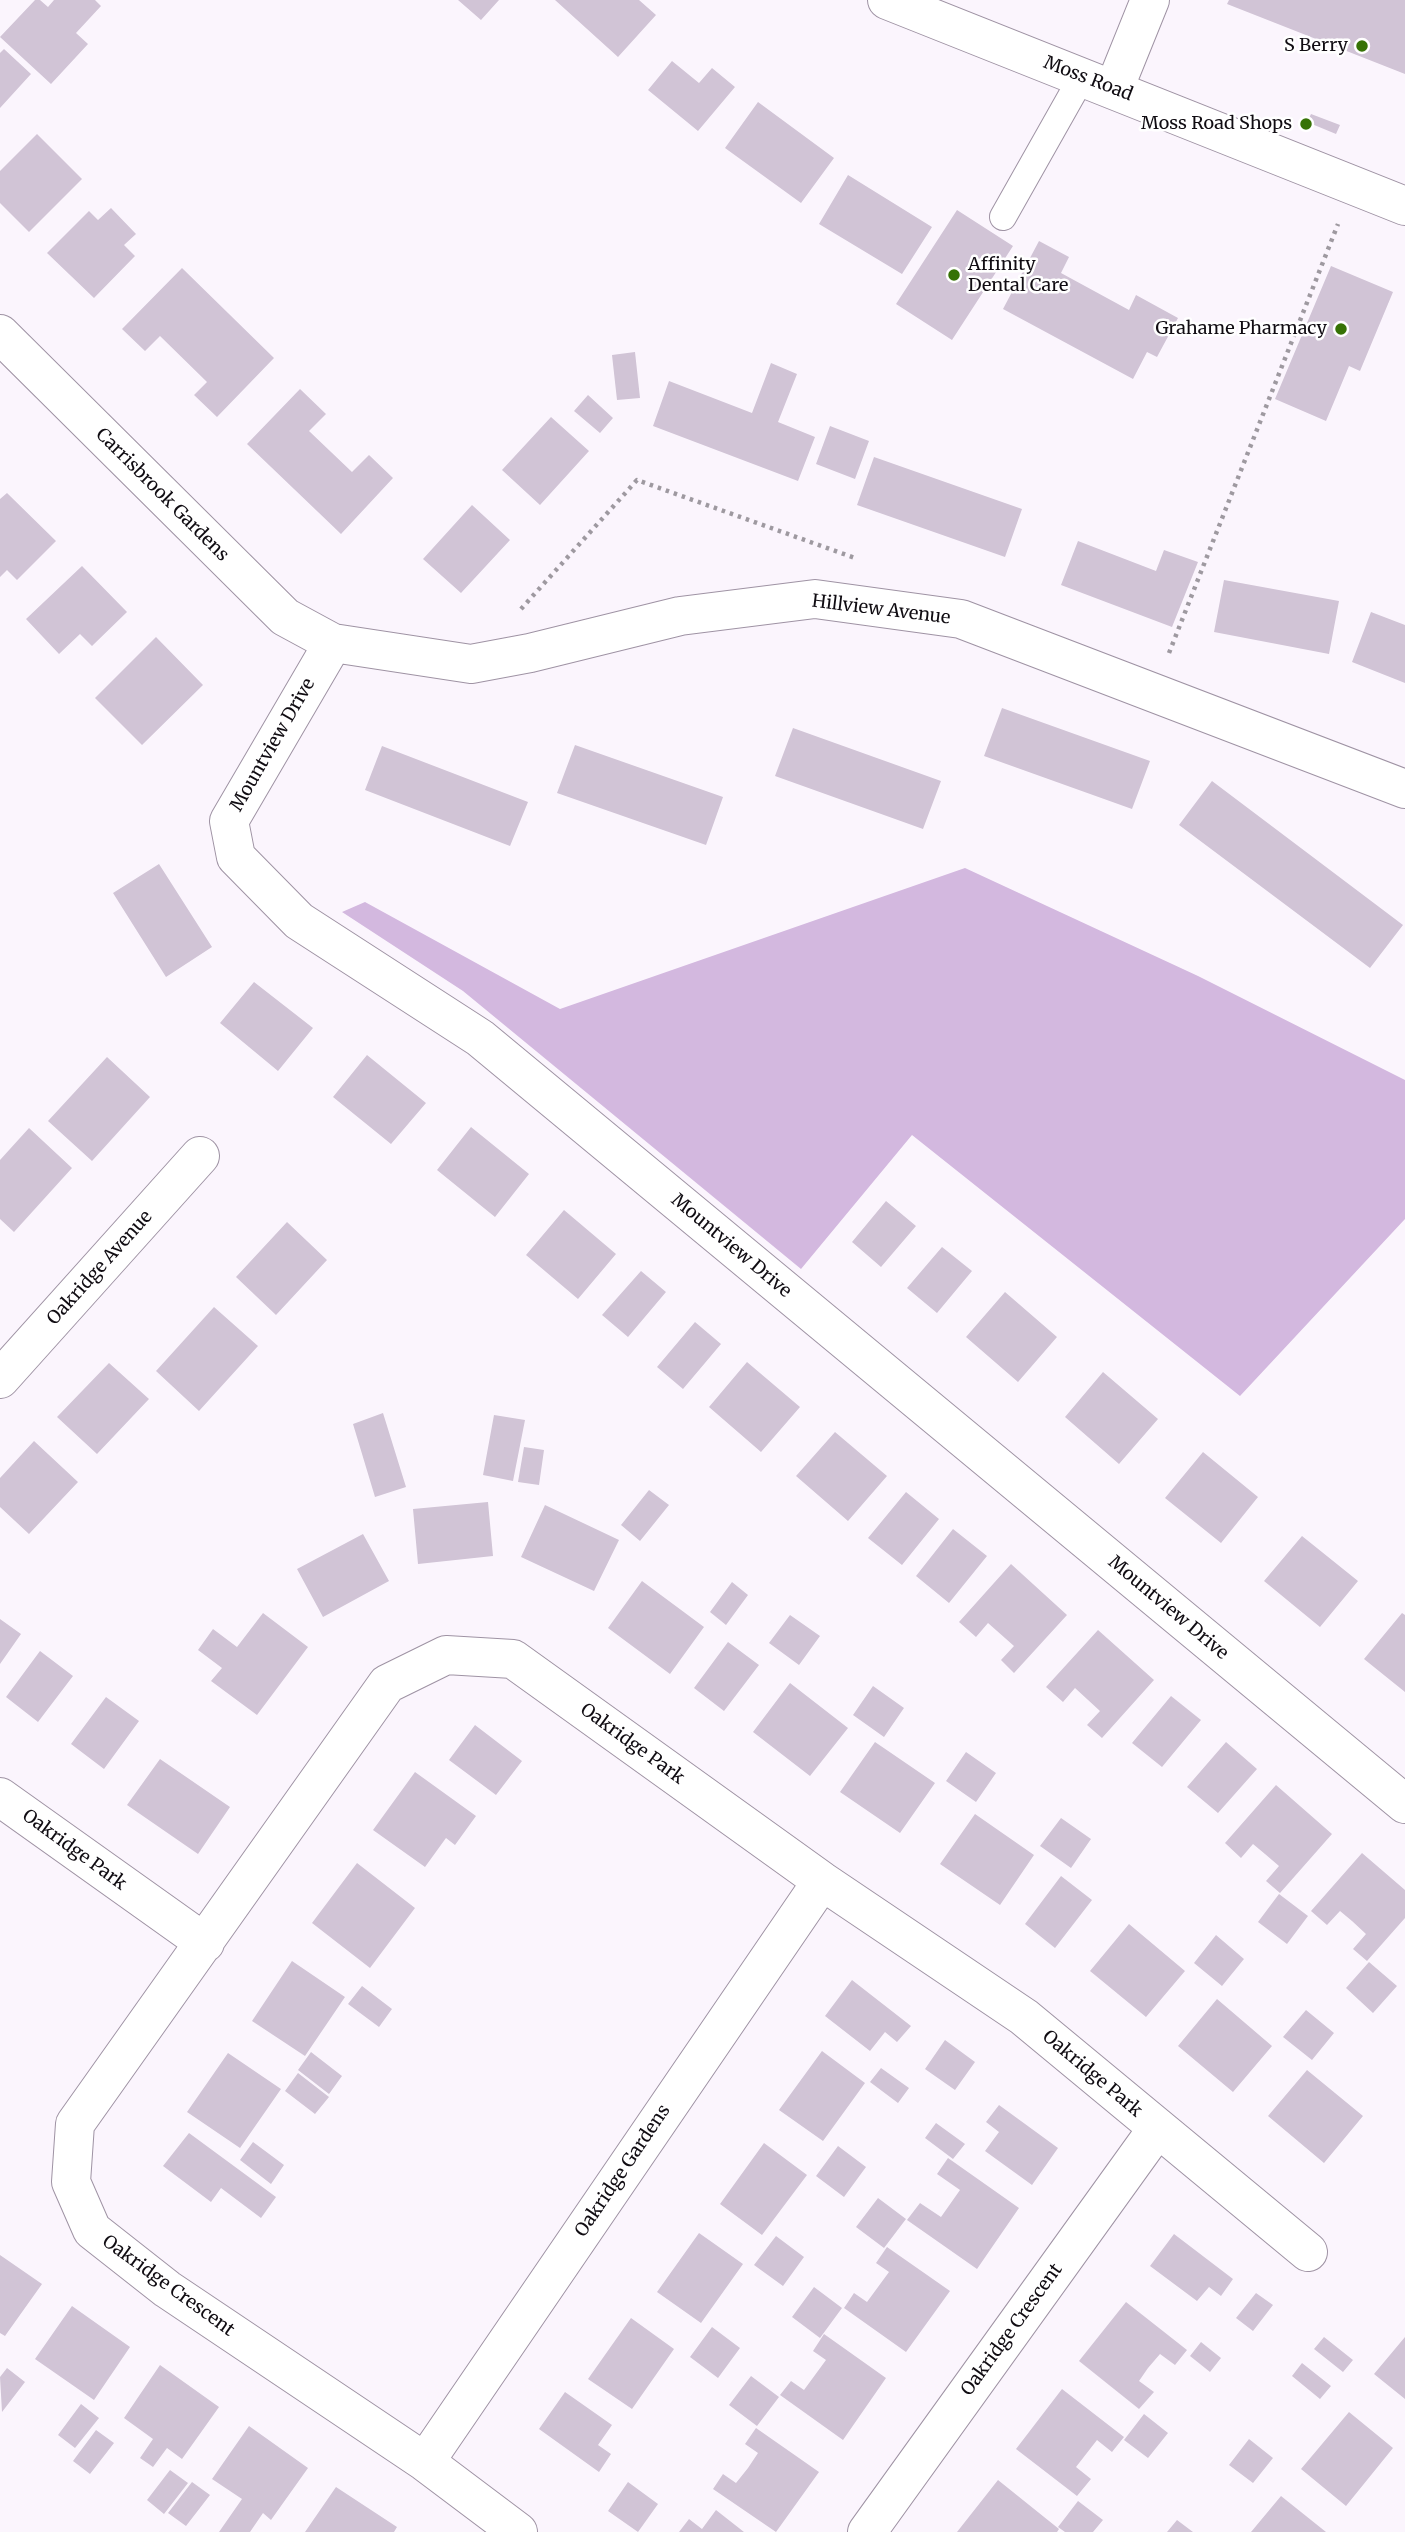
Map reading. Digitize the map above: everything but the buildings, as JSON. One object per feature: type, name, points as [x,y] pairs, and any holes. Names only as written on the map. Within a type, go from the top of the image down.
[{"type":"street","name":"Moss Road","points":[[887,0],[1405,206]]},
{"type":"street","points":[[1098,83],[1150,0]]},
{"type":"street","name":"Carrisbrook Gardens","points":[[0,334],[285,617],[333,643]]},
{"type":"street","name":"Hillview Avenue","points":[[333,643],[471,664],[530,653],[680,616],[815,599],[961,619],[1405,789]]},
{"type":"street","name":"Mountview Drive","points":[[333,643],[229,821],[236,857],[299,921],[480,1038],[1405,1804]]},
{"type":"street","name":"Oakridge Avenue","points":[[0,1379],[200,1156]]},
{"type":"street","name":"Oakridge Park","points":[[0,1797],[205,1943],[387,1684],[446,1655],[513,1659],[822,1881],[1024,2017],[1308,2252]]},
{"type":"street","name":"Oakridge Gardens","points":[[425,2462],[822,1881]]},
{"type":"street","name":"Oakridge Crescent","points":[[205,1943],[75,2124],[71,2182],[92,2230],[167,2289],[425,2462],[518,2532]]},
{"type":"street","name":"Oakridge Crescent","points":[[867,2532],[1157,2129]]},
{"type":"lane","points":[[1003,217],[1098,83]]},
{"type":"path","points":[[1153,692],[1235,492],[1240,468],[1354,185]]},
{"type":"path","points":[[517,613],[637,481],[860,560]]},
{"type":"shaded area","points":[[965,868],[1198,976],[1405,1080],[1405,1219],[1240,1396],[912,1135],[801,1269],[463,991],[342,912],[365,902],[560,1009]]},
{"type":"place","name":"S Berry","points":[[1362,46]]},
{"type":"place","name":"Moss Road Shops","points":[[1306,124]]},
{"type":"place","name":"Affinity Dental Care","points":[[954,275]]},
{"type":"place","name":"Grahame Pharmacy","points":[[1341,329]]}]
